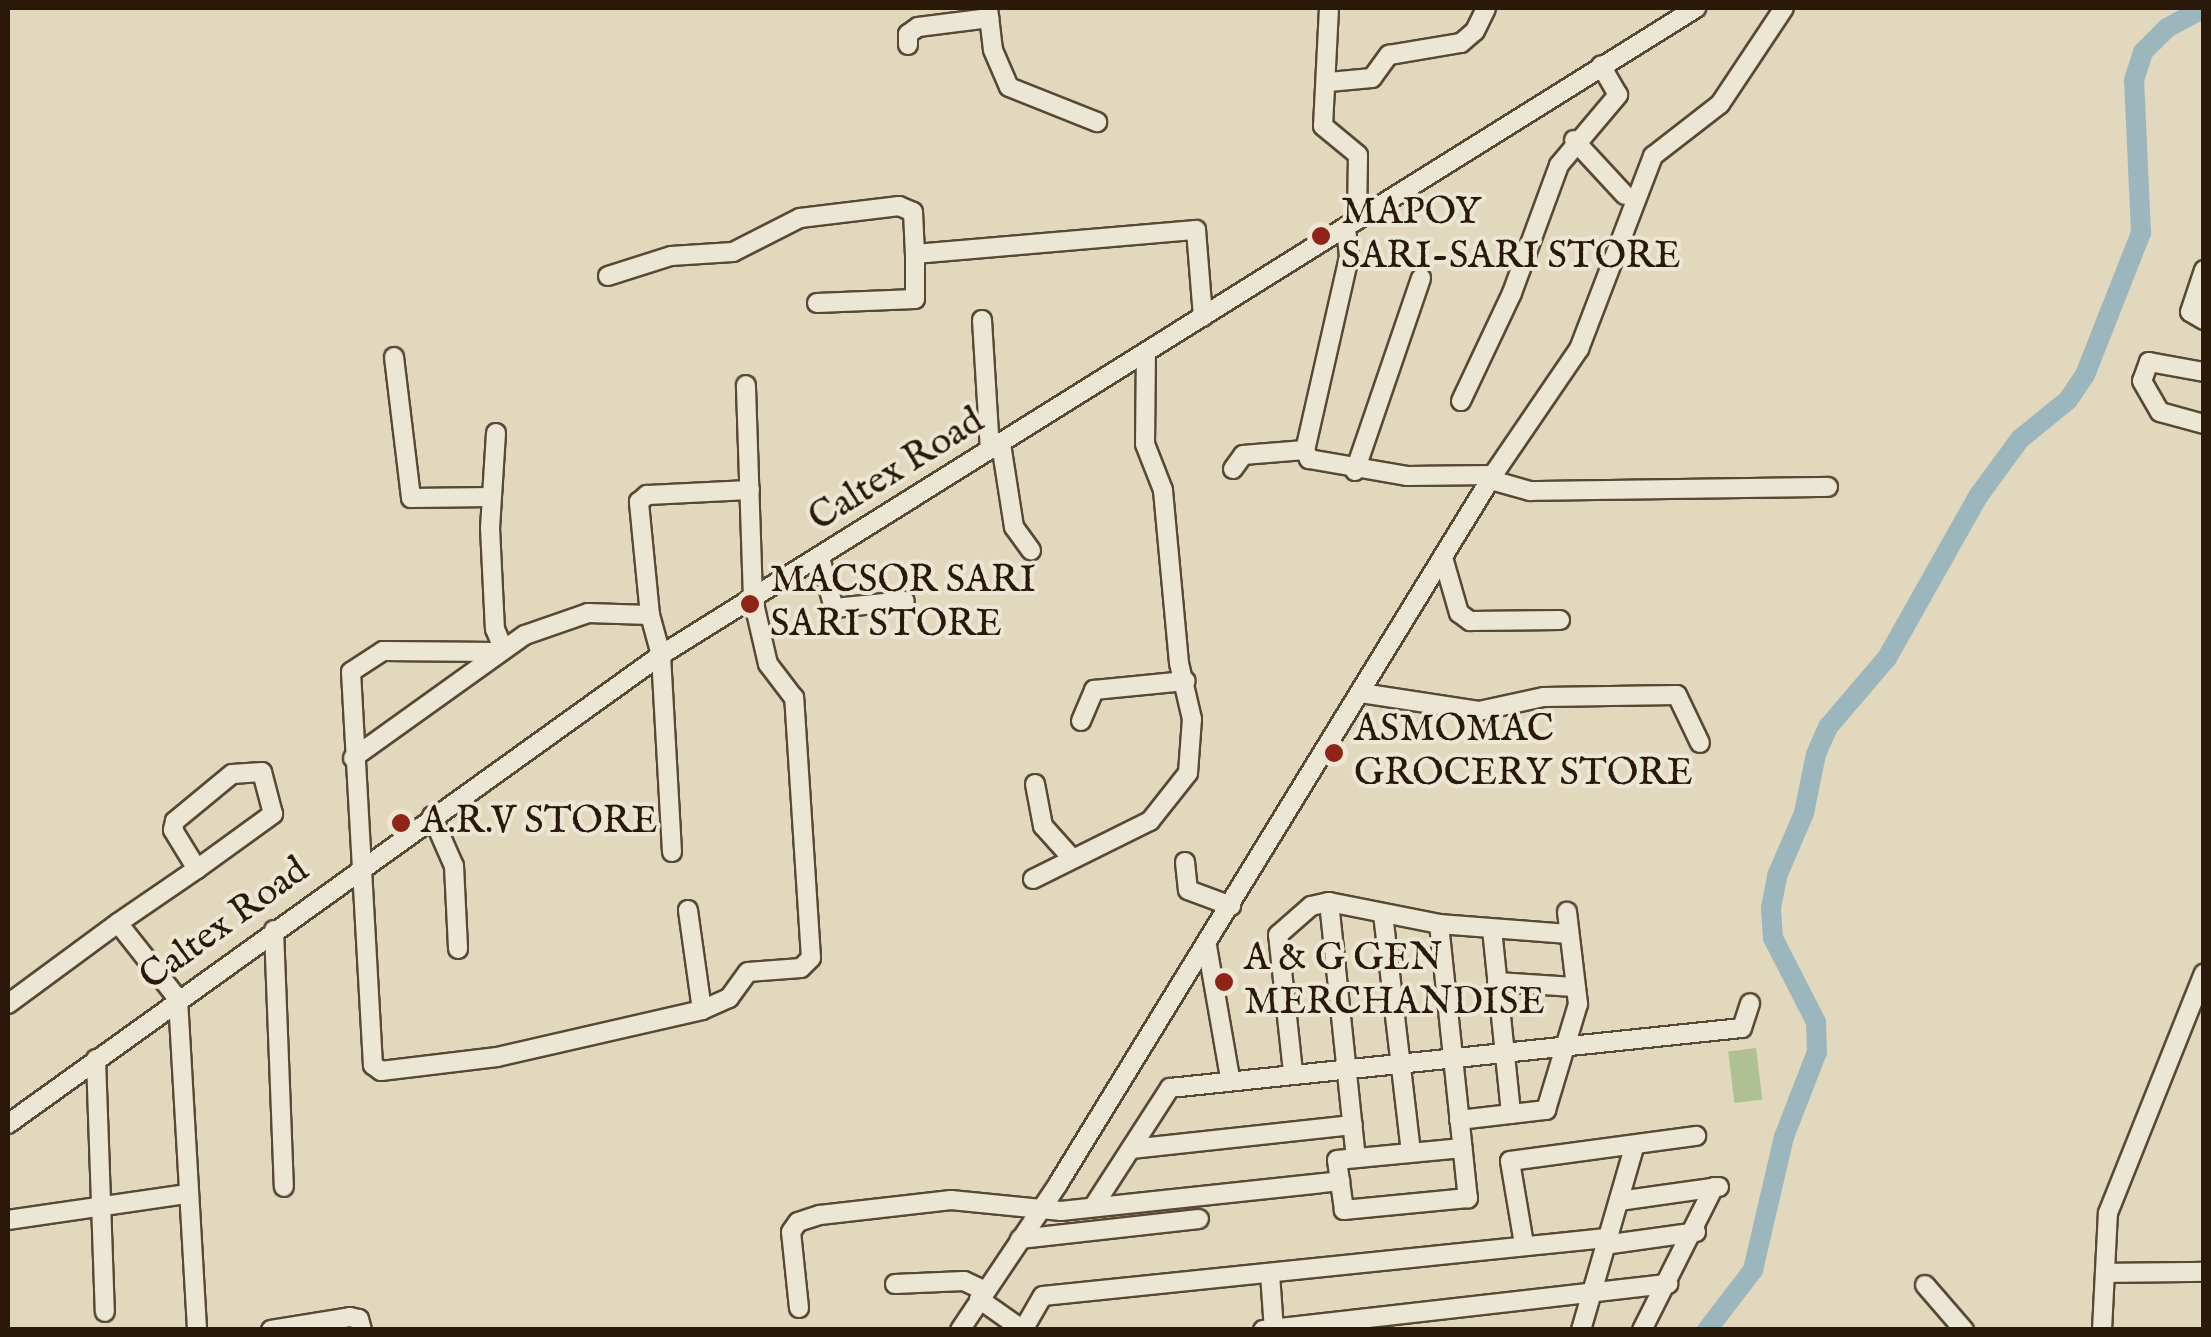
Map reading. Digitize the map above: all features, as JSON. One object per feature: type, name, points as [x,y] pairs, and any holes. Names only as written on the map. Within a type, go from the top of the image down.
[{"type":"street","points":[[1329,8],[1329,82],[1322,126],[1358,155],[1349,257],[1306,450],[1316,464],[1492,478],[1530,491],[1828,487]]},
{"type":"street","points":[[1329,82],[1372,78],[1389,56],[1461,43],[1476,31],[1486,8]]},
{"type":"street","name":"Caltex Road","points":[[8,1124],[358,868],[661,654],[1352,224],[1601,66],[1678,12],[1696,8]]},
{"type":"street","points":[[960,1330],[1207,946],[1492,478],[1579,350],[1653,156],[1720,104],[1784,8]]},
{"type":"street","points":[[908,45],[908,34],[918,27],[988,13],[1009,86],[1097,122]]},
{"type":"street","points":[[1461,402],[1574,140],[1618,95],[1601,66]]},
{"type":"street","points":[[1574,140],[1625,195]]},
{"type":"street","points":[[608,276],[671,256],[733,252],[800,218],[899,206],[912,212],[914,298],[817,304]]},
{"type":"street","points":[[915,254],[1192,229],[1199,235],[1203,317]]},
{"type":"street","points":[[2204,270],[2190,312],[2204,320]]},
{"type":"street","points":[[1356,470],[1421,278]]},
{"type":"street","points":[[982,320],[996,447],[1014,527],[1031,550]]},
{"type":"street","points":[[1033,879],[1053,874],[1070,856],[1096,851],[1150,821],[1188,773],[1186,682],[1164,490],[1145,444],[1146,353]]},
{"type":"street","points":[[394,357],[411,498],[491,496]]},
{"type":"street","points":[[2204,372],[2150,362],[2142,381],[2160,412],[2204,424]]},
{"type":"street","points":[[500,650],[368,656],[348,684],[369,1056],[381,1071],[497,1057],[702,1010],[730,998],[748,972],[801,968],[811,958],[794,698],[768,664],[753,598],[746,385]]},
{"type":"street","points":[[496,433],[491,496],[495,630],[500,650]]},
{"type":"street","points":[[1233,469],[1243,455],[1306,450]]},
{"type":"street","points":[[672,852],[661,654],[650,614],[642,498],[750,490]]},
{"type":"street","points":[[820,558],[834,608],[905,601]]},
{"type":"street","points":[[1444,560],[1464,618],[1560,620]]},
{"type":"street","points":[[353,758],[500,650],[567,617],[650,614]]},
{"type":"street","points":[[1082,721],[1094,690],[1186,682]]},
{"type":"street","points":[[1362,693],[1480,711],[1544,697],[1677,695],[1700,742]]},
{"type":"street","points":[[8,1004],[118,923],[198,868],[272,814],[262,772],[232,774],[176,820],[173,830],[198,868]]},
{"type":"street","points":[[1034,784],[1046,833],[1070,856]]},
{"type":"street","points":[[432,816],[454,866],[458,950]]},
{"type":"street","points":[[1185,862],[1188,890],[1231,906]]},
{"type":"street","points":[[1330,902],[1356,1157]]},
{"type":"street","points":[[1293,1072],[1280,929],[1311,906],[1330,902],[1440,924],[1569,934]]},
{"type":"street","points":[[688,910],[702,1010]]},
{"type":"street","points":[[1459,1120],[1546,1110],[1578,1004],[1567,912]]},
{"type":"street","points":[[1383,914],[1411,1152]]},
{"type":"street","points":[[118,923],[178,999],[197,1330]]},
{"type":"street","points":[[1440,924],[1468,1198],[1344,1210],[1337,1160],[1462,1148]]},
{"type":"street","points":[[1492,929],[1511,1114]]},
{"type":"street","points":[[274,930],[284,1187]]},
{"type":"street","points":[[1207,946],[1230,1078]]},
{"type":"street","points":[[2102,1330],[2116,1187],[2204,974]]},
{"type":"street","points":[[1497,982],[1574,987]]},
{"type":"street","points":[[1092,1207],[1162,1092],[1230,1078],[1742,1028],[1750,1003]]},
{"type":"street","points":[[96,1059],[105,1312]]},
{"type":"street","points":[[1131,1148],[1353,1124]]},
{"type":"street","points":[[1524,1244],[1510,1161],[1696,1136]]},
{"type":"street","points":[[1581,1330],[1634,1146]]},
{"type":"street","points":[[799,1308],[792,1232],[798,1222],[910,1200],[1040,1210],[1340,1181]]},
{"type":"street","points":[[1619,1201],[1717,1187],[1642,1330]]},
{"type":"street","points":[[8,1220],[187,1194]]},
{"type":"street","points":[[1020,1238],[1199,1219]]},
{"type":"street","points":[[895,1284],[964,1281],[1023,1330],[1043,1296],[1524,1244],[1605,1242],[1696,1232]]},
{"type":"street","points":[[2105,1273],[2204,1272]]},
{"type":"street","points":[[1270,1274],[1271,1329],[1590,1296],[1668,1284]]},
{"type":"street","points":[[1924,1286],[1964,1330]]},
{"type":"street","points":[[271,1330],[359,1319],[362,1330]]},
{"type":"green space","points":[[1756,1048],[1762,1100],[1735,1103],[1728,1051]]},
{"type":"waterway","points":[[1707,1330],[1753,1270],[1784,1137],[1817,1052],[1816,1022],[1773,938],[1771,908],[1777,876],[1804,813],[1816,754],[1828,727],[1887,658],[1979,495],[2020,439],[2068,400],[2085,375],[2141,233],[2134,80],[2143,52],[2167,28],[2204,8]]},
{"type":"place","name":"MAPOY SARI-SARI STORE","points":[[1321,236]]},
{"type":"place","name":"MACSOR SARI SARI STORE","points":[[750,604]]},
{"type":"place","name":"ASMOMAC GROCERY STORE","points":[[1334,753]]},
{"type":"place","name":"A.R.V STORE","points":[[401,823]]},
{"type":"place","name":"A & G GEN MERCHANDISE","points":[[1224,982]]}]
